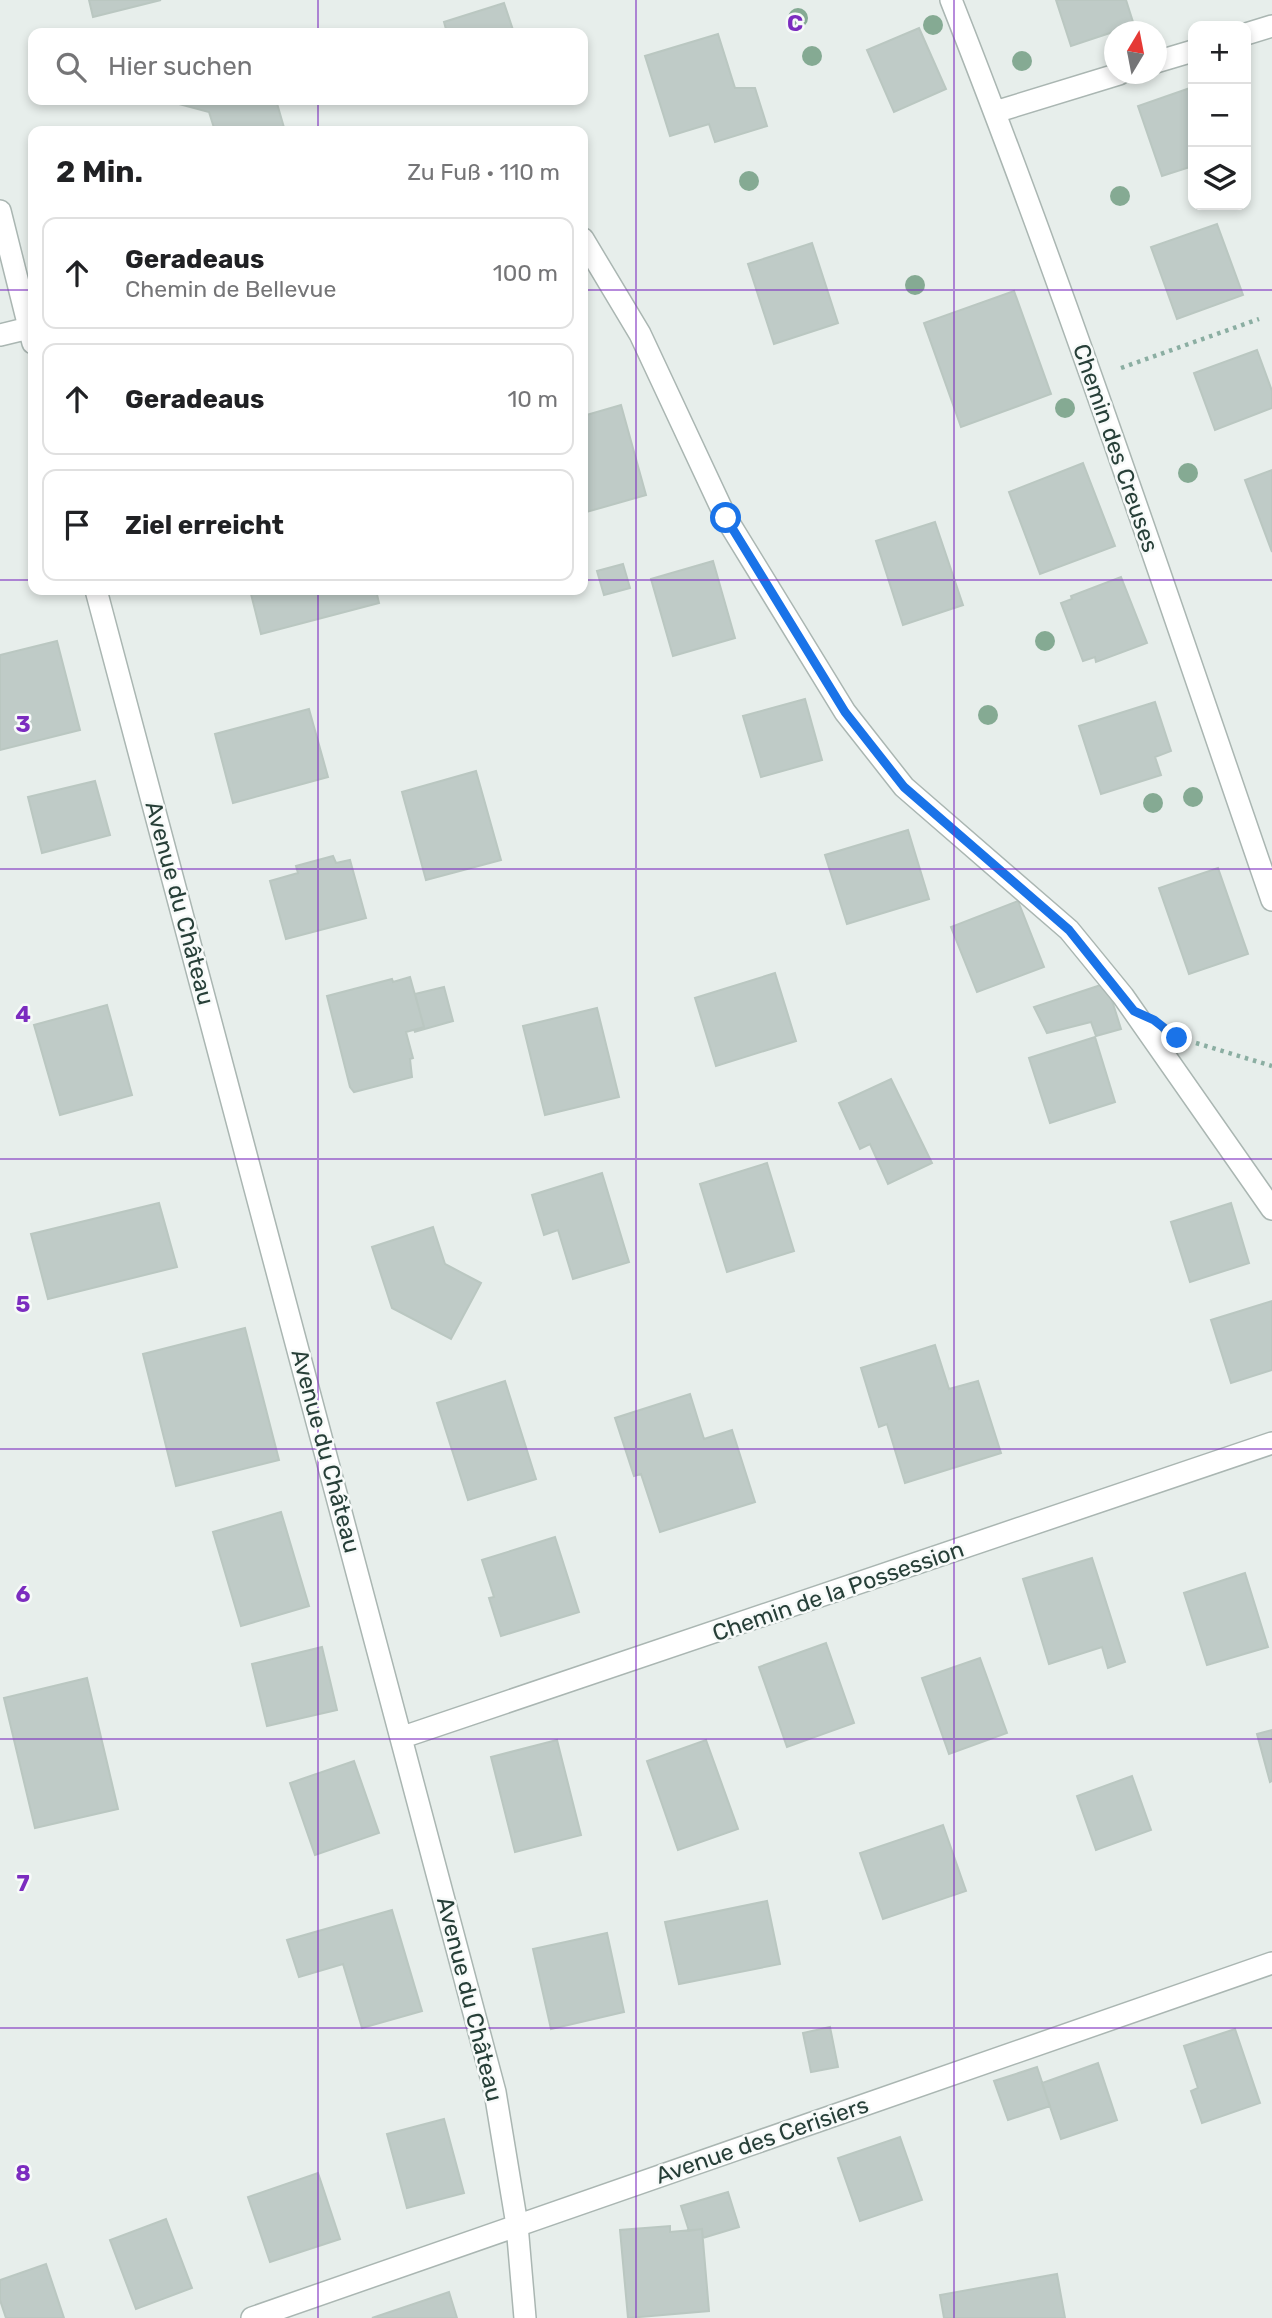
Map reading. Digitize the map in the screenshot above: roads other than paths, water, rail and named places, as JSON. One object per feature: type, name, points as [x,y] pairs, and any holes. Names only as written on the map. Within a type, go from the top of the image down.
[{"type":"street","name":"Chemin des Creuses","points":[[951,0],[995,112],[1107,421],[1272,900]]},
{"type":"street","points":[[1251,32],[1272,26]]},
{"type":"street","points":[[1167,59],[1188,53]]},
{"type":"street","points":[[995,112],[1104,79]]},
{"type":"street","points":[[0,211],[28,318]]},
{"type":"street","points":[[588,247],[640,334],[726,518],[845,712],[904,787],[1069,930],[1123,996],[1272,1209]]},
{"type":"street","points":[[0,335],[28,333]]},
{"type":"street","name":"Avenue du Château","points":[[97,595],[403,1737],[495,2092],[517,2225],[525,2318]]},
{"type":"street","name":"Chemin de la Possession","points":[[403,1737],[1272,1443]]},
{"type":"street","name":"Avenue des Cerisiers","points":[[252,2318],[1272,1963]]}]
